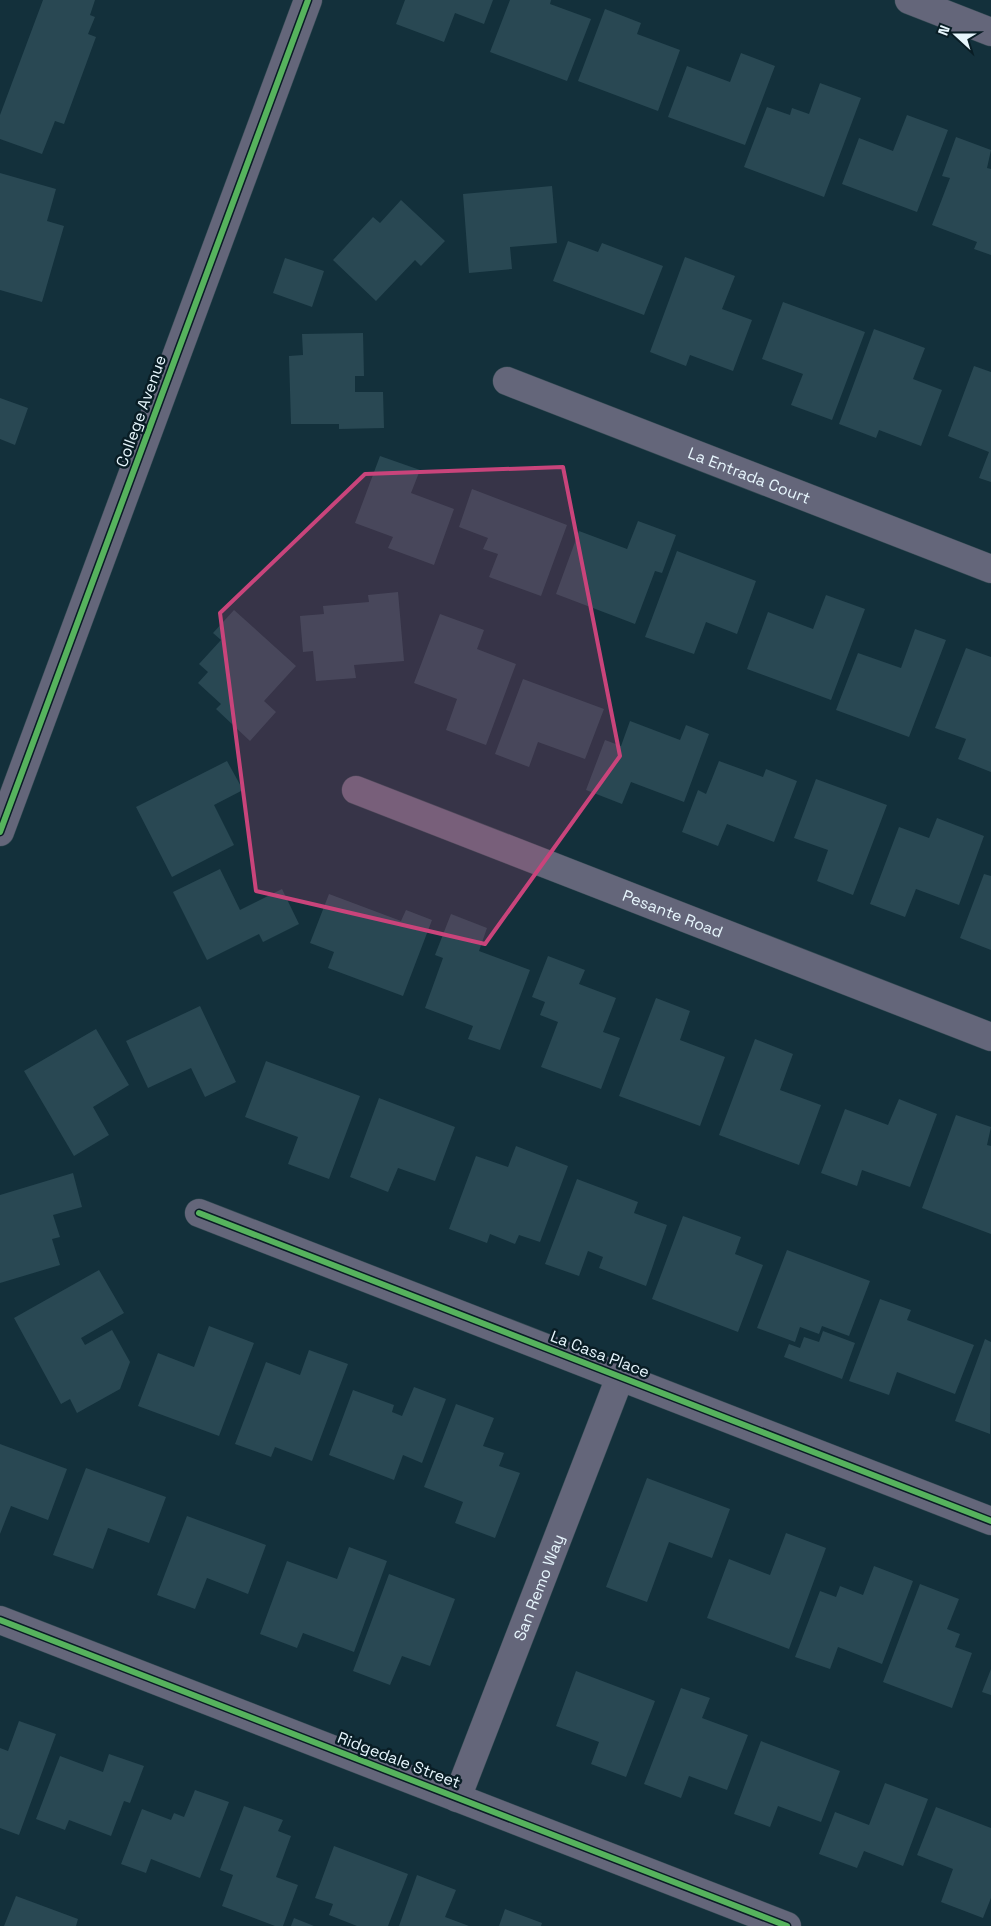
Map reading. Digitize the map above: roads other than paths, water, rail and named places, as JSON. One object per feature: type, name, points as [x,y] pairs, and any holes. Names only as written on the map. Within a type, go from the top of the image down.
[{"type":"street","name":"College Avenue","points":[[0,832],[308,0]]},
{"type":"street","points":[[909,0],[991,32]]},
{"type":"street","name":"La Entrada Court","points":[[507,381],[991,569]]},
{"type":"street","name":"Pesante Road","points":[[356,790],[991,1037]]},
{"type":"street","name":"La Casa Place","points":[[199,1213],[991,1521]]},
{"type":"street","name":"San Remo Way","points":[[457,1798],[620,1377]]},
{"type":"street","name":"Ridgedale Street","points":[[0,1620],[787,1926]]}]
